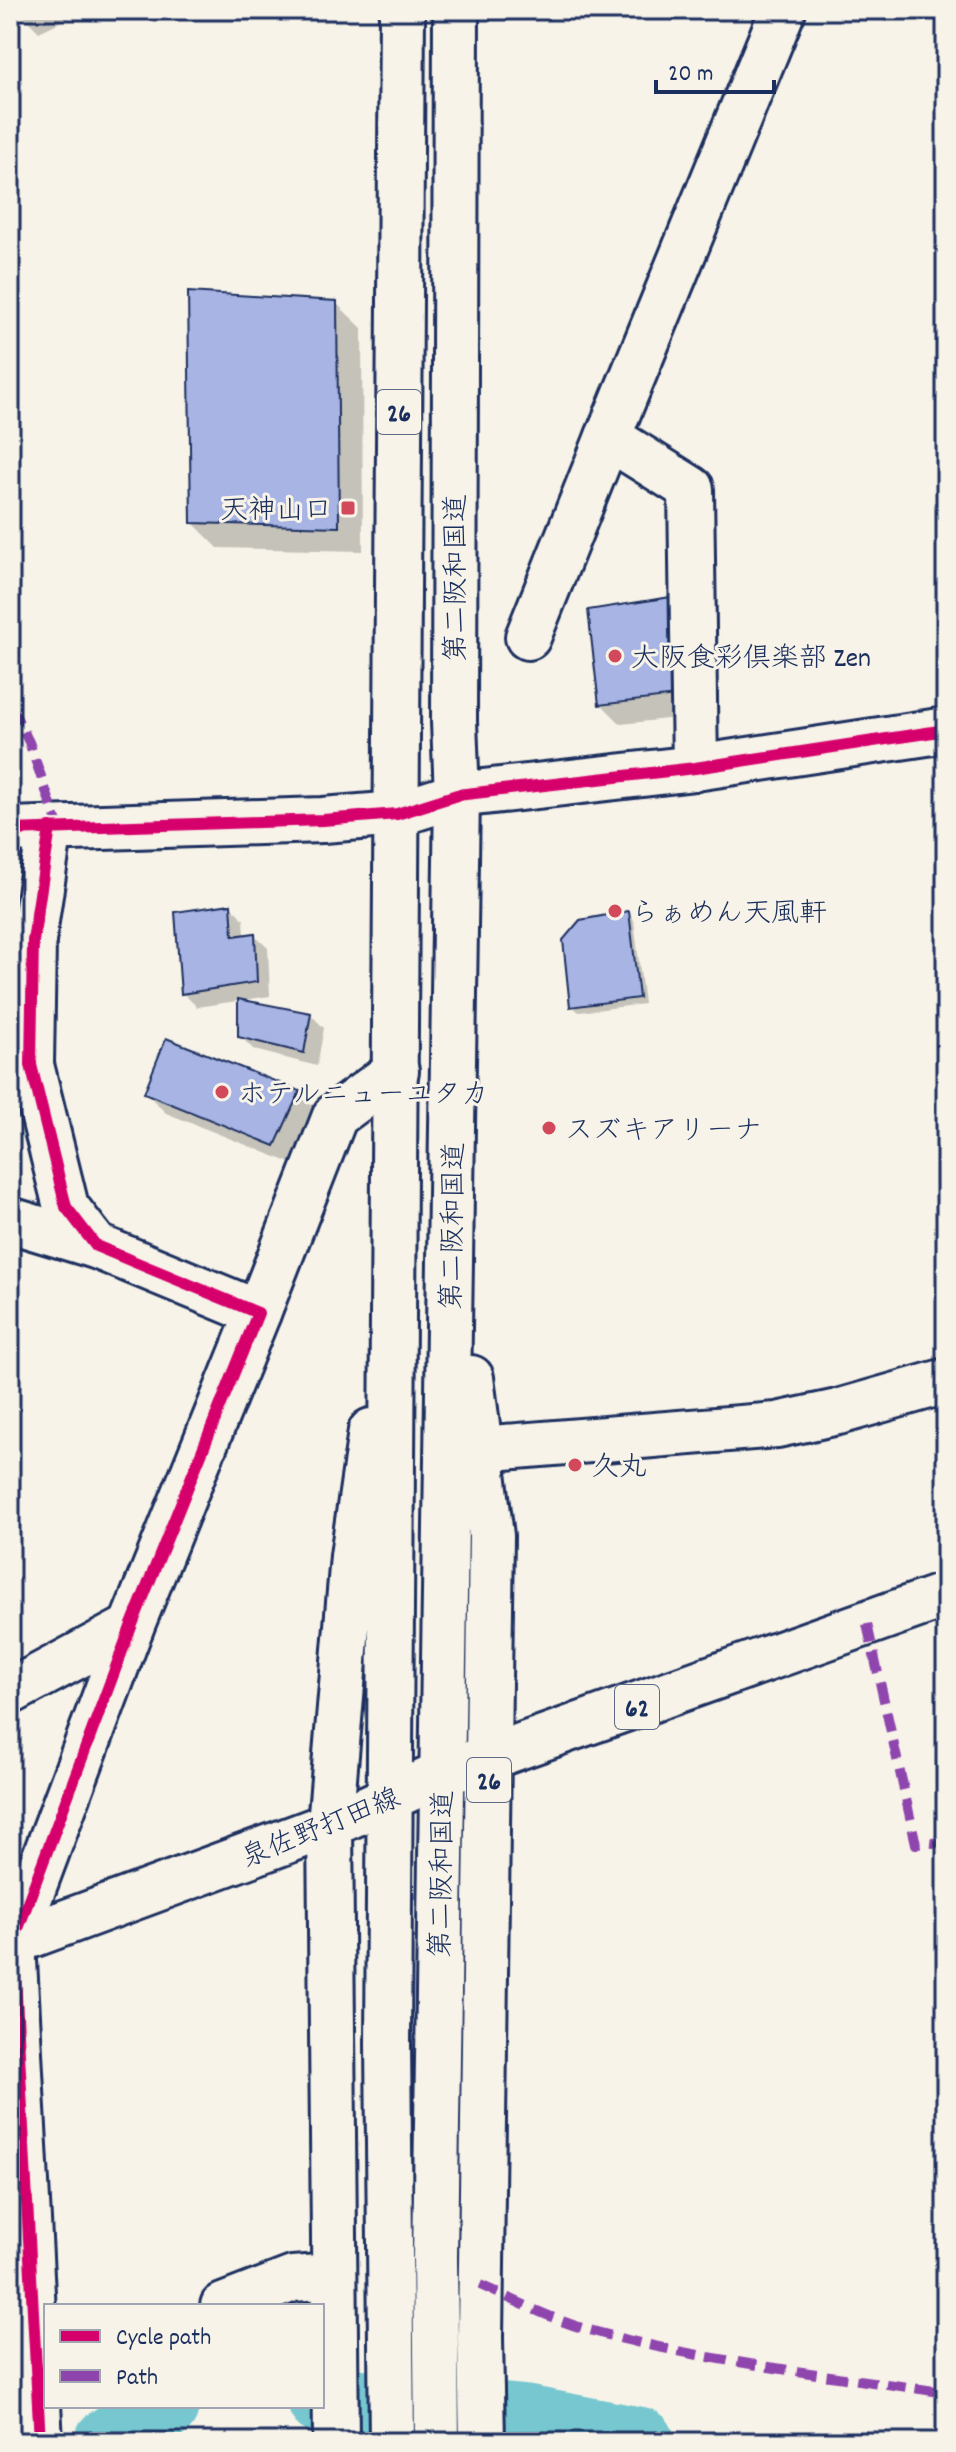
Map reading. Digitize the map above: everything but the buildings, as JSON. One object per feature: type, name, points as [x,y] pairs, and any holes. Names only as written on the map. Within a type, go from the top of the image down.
[{"type":"main road","name":"第二阪和国道","points":[[392,2442],[388,2043],[396,1266],[402,10]]},
{"type":"main road","name":"第二阪和国道","points":[[437,2442],[437,2044],[457,795],[454,722],[456,10]]},
{"type":"main road","points":[[528,637],[783,10]]},
{"type":"main road","points":[[608,437],[691,489],[695,768]]},
{"type":"main road","points":[[96,1246],[66,1207],[31,1065],[33,941],[30,829],[323,820],[397,814],[457,795],[695,768],[946,730]]},
{"type":"main road","points":[[34,2389],[12,1942],[131,1627],[335,1116],[396,1071]]},
{"type":"main road","points":[[10,1220],[96,1246],[258,1313]]},
{"type":"main road","name":"26","points":[[451,1223],[491,1536],[480,2338],[482,2442]]},
{"type":"main road","name":"26","points":[[336,2442],[332,2296],[330,1825],[353,1556],[396,1266]]},
{"type":"main road","points":[[480,1449],[777,1425],[852,1409],[946,1381]]},
{"type":"main road","name":"泉佐野打田線","points":[[12,1942],[330,1825],[442,1774],[489,1760],[946,1595]]},
{"type":"main road","points":[[10,1692],[131,1627]]},
{"type":"main road","points":[[228,2304],[293,2279],[332,2296]]},
{"type":"waterway","points":[[324,2400],[523,2420],[640,2442]]},
{"type":"waterway","points":[[109,2442],[161,2408]]},
{"type":"marked path","points":[[10,705],[29,742],[59,828]]},
{"type":"marked path","points":[[867,1624],[916,1844],[946,1842]]},
{"type":"marked path","points":[[480,2285],[564,2322],[636,2342],[724,2360],[946,2393]]},
{"type":"cycle path","points":[[10,830],[323,820],[397,814],[457,795],[695,768],[946,730]]},
{"type":"cycle path","points":[[40,2442],[13,1942],[131,1627],[258,1313],[96,1246],[66,1207],[31,1065],[33,941],[50,828]]},
{"type":"place","name":"天神山口","points":[[348,508]]},
{"type":"place","name":"大阪食彩倶楽部 Zen","points":[[615,656]]},
{"type":"place","name":"らぁめん天風軒","points":[[615,911]]},
{"type":"place","name":"ホテルニューユタカ","points":[[222,1092]]},
{"type":"place","name":"スズキアリーナ","points":[[549,1128]]},
{"type":"place","name":"久丸","points":[[575,1465]]}]
